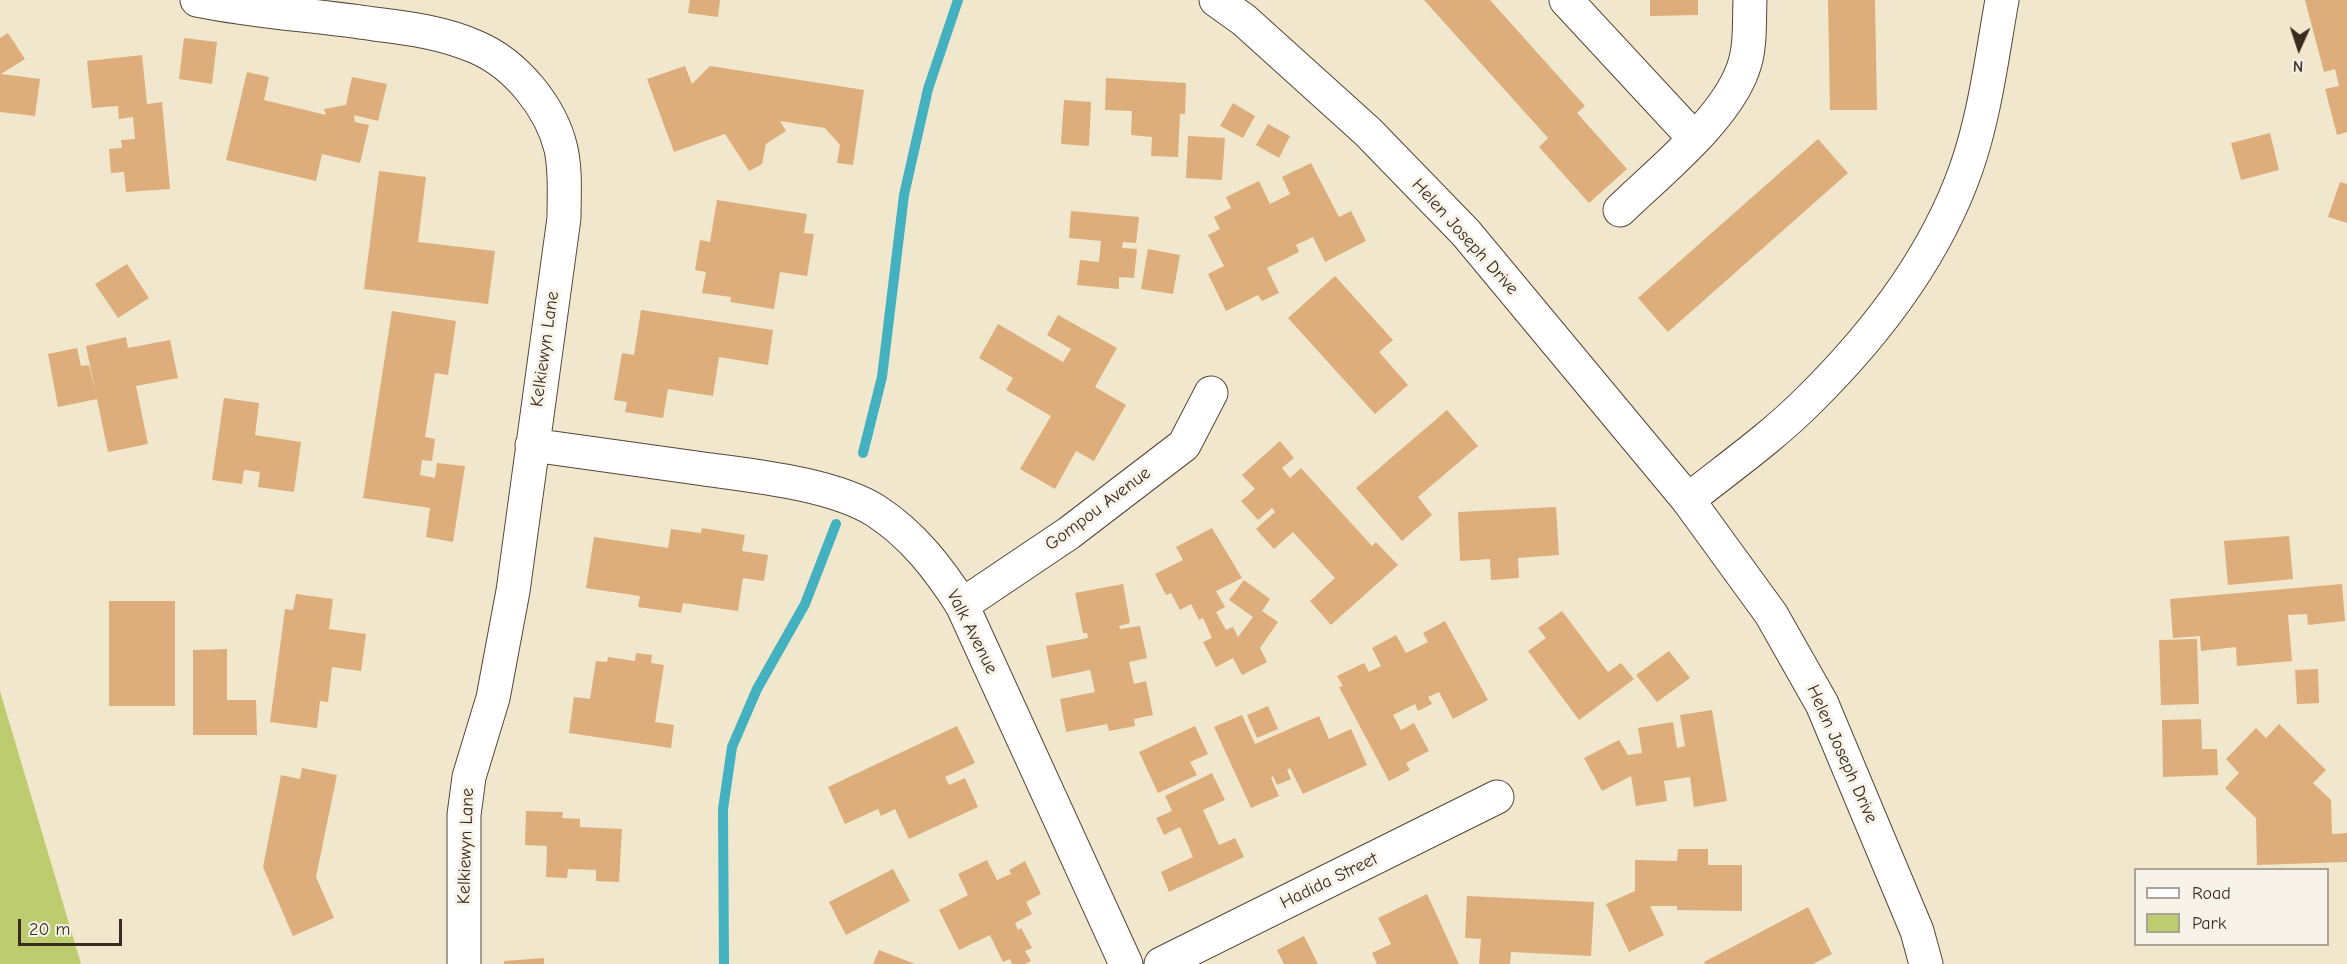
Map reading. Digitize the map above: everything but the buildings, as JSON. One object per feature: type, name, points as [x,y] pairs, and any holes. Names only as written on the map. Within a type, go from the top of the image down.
[{"type":"street","name":"Kelkiewyn Lane","points":[[197,0],[439,34],[477,47],[502,62],[527,85],[548,116],[561,148],[565,175],[564,218],[511,602],[493,698],[469,777],[465,805],[464,964]]},
{"type":"street","name":"Helen Joseph Drive","points":[[1216,0],[1244,20],[1368,132],[1466,233],[1688,500],[1770,614],[1822,704],[1909,911],[1926,964]]},
{"type":"street","points":[[1566,0],[1694,138]]},
{"type":"street","points":[[1620,210],[1694,138],[1730,98],[1744,67],[1750,0]]},
{"type":"street","points":[[1688,500],[1758,445],[1807,402],[1865,338],[1908,281],[1937,233],[1966,170],[1982,113],[2002,0]]},
{"type":"street","name":"Gompou Avenue","points":[[962,605],[1069,533],[1184,445],[1211,393]]},
{"type":"street","name":"Valk Avenue","points":[[532,445],[765,477],[840,495],[875,510],[903,531],[927,556],[962,605],[1126,964]]},
{"type":"street","name":"Hadida Street","points":[[1161,964],[1497,797]]},
{"type":"green space","points":[[0,691],[81,964],[0,964]]},
{"type":"waterway","points":[[863,453],[882,377],[904,195],[928,89],[958,0]]},
{"type":"waterway","points":[[724,964],[723,809],[732,747],[757,689],[805,604],[836,524]]}]
